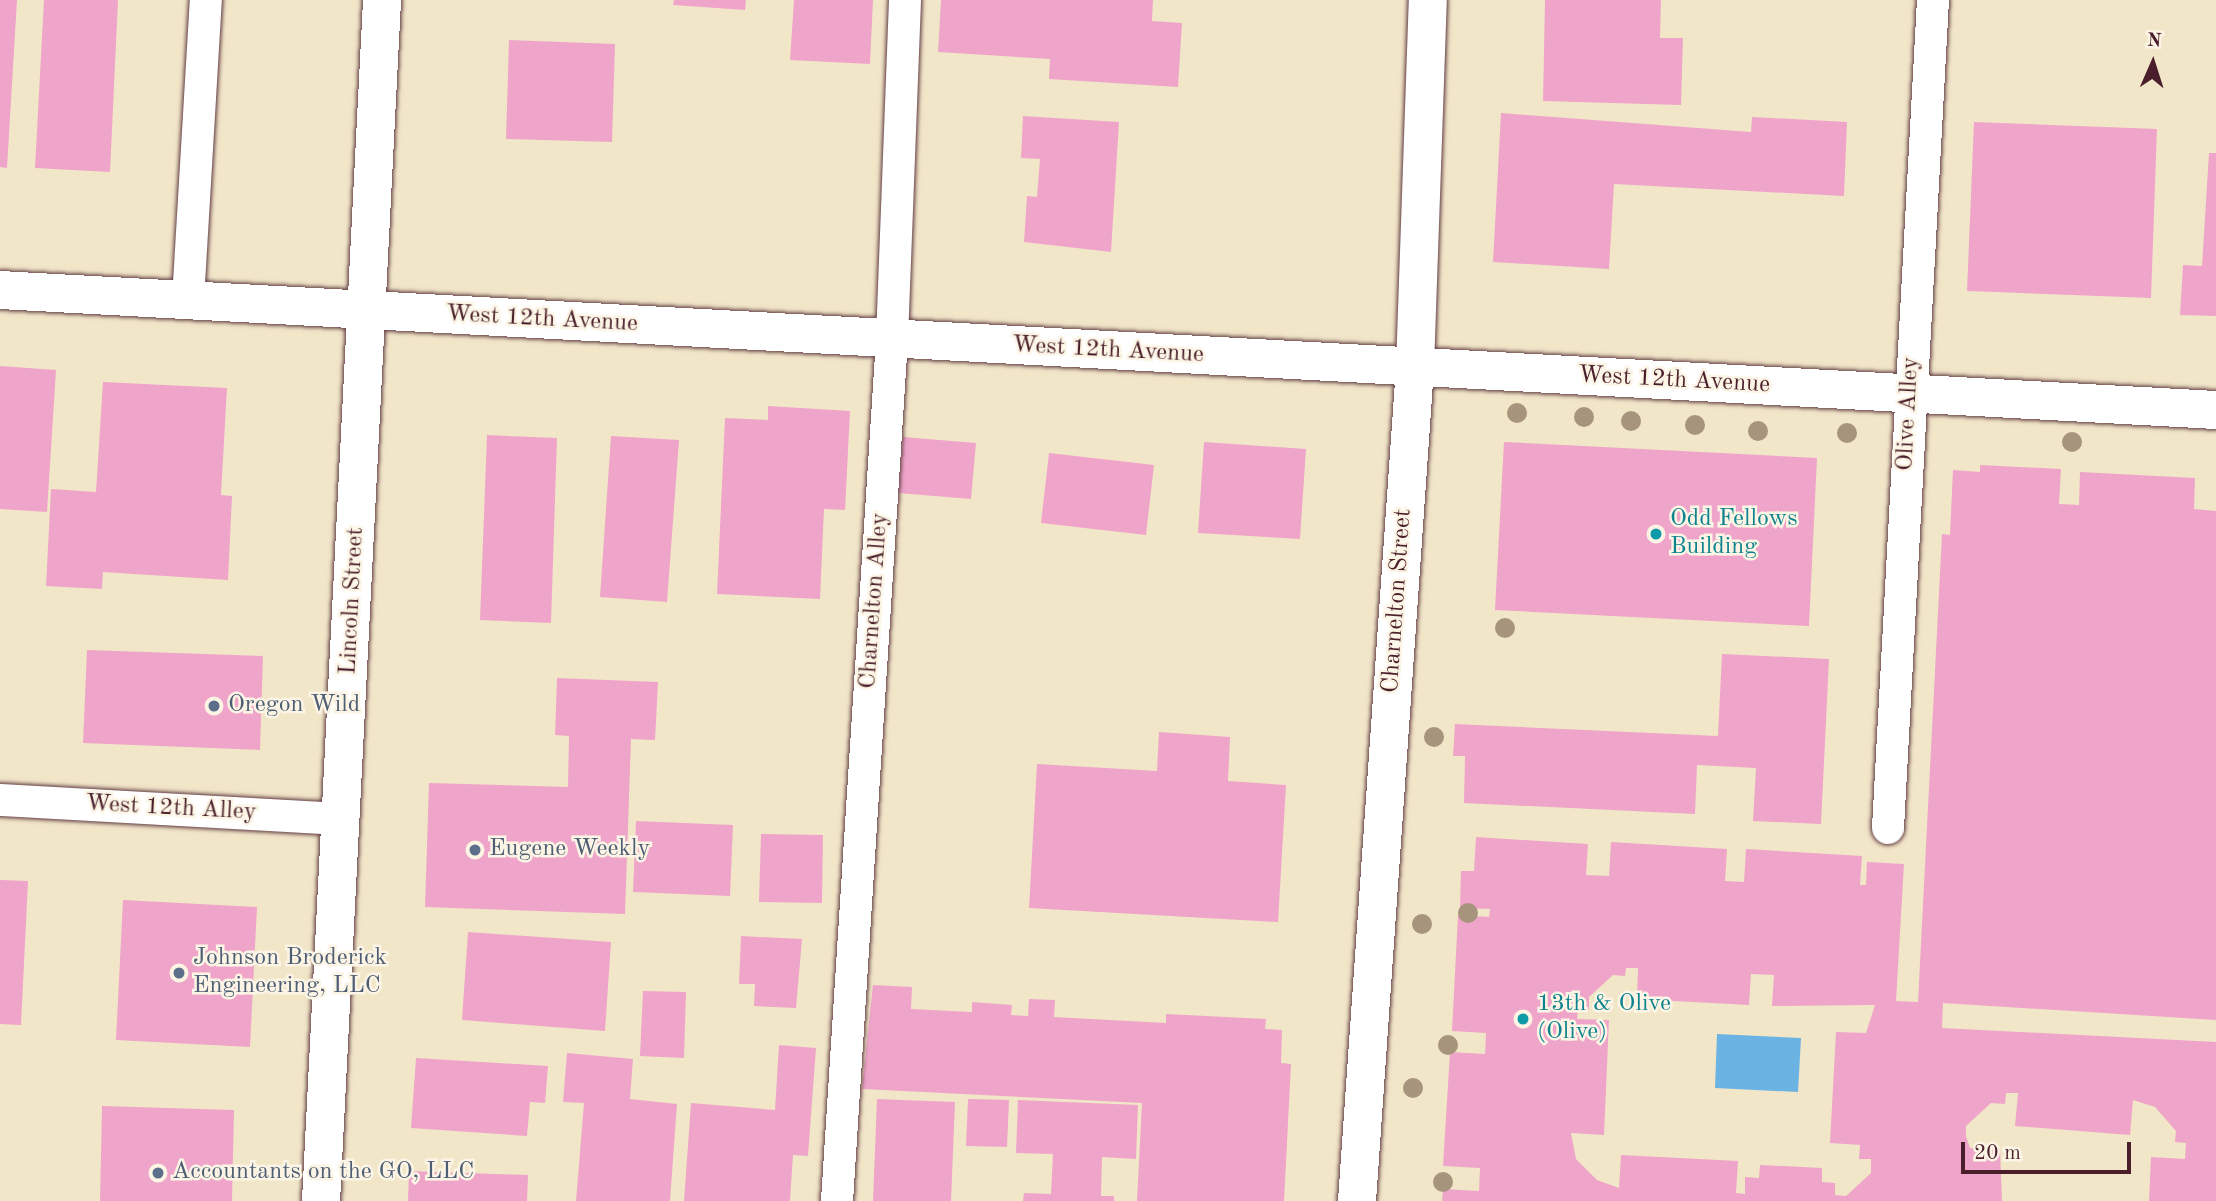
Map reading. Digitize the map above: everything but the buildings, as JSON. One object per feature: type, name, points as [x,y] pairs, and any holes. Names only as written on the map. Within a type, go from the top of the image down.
[{"type":"street","name":"Lincoln Street","points":[[321,1201],[382,0]]},
{"type":"street","name":"Charnelton Street","points":[[1357,1201],[1415,367],[1428,0]]},
{"type":"street","name":"West 12th Avenue","points":[[0,290],[2216,410]]},
{"type":"lane","points":[[188,300],[206,0]]},
{"type":"lane","name":"Charnelton Alley","points":[[838,1201],[892,339],[905,0]]},
{"type":"lane","name":"Olive Alley","points":[[1888,828],[1909,393],[1933,0]]},
{"type":"lane","name":"West 12th Alley","points":[[0,800],[342,819]]},
{"type":"water","points":[[1717,1034],[1801,1038],[1798,1092],[1715,1088]]},
{"type":"place","name":"Odd Fellows Building","points":[[1656,534]]},
{"type":"place","name":"Oregon Wild","points":[[214,706]]},
{"type":"place","name":"Eugene Weekly","points":[[475,850]]},
{"type":"place","name":"Johnson Broderick Engineering, LLC","points":[[179,973]]},
{"type":"place","name":"13th & Olive (Olive)","points":[[1523,1019]]},
{"type":"place","name":"Accountants on the GO, LLC","points":[[158,1173]]}]
